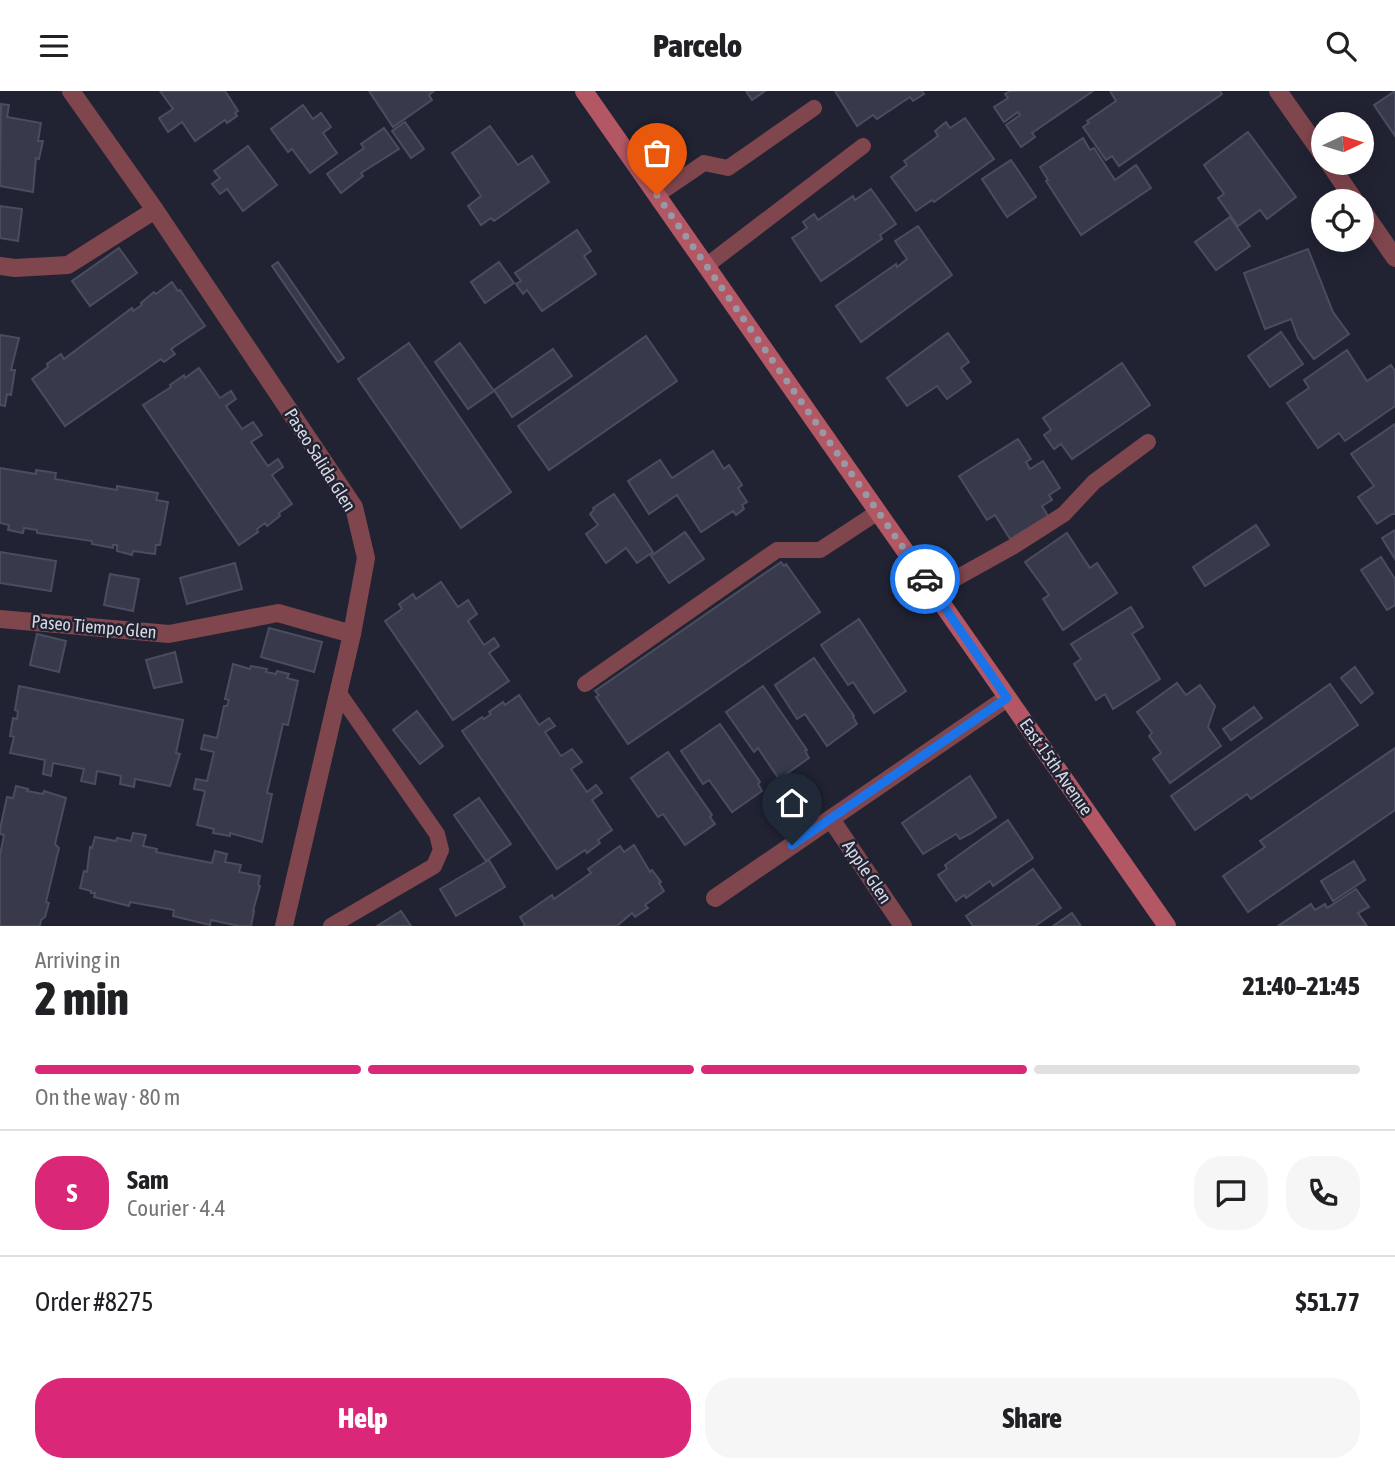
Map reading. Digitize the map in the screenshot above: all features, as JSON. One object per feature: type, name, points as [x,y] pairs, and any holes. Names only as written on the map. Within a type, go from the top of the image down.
[{"type":"street","name":"Paseo Salida Glen","points":[[71,91],[155,210],[354,507],[366,558],[352,634],[284,926]]},
{"type":"street","name":"East 15th Avenue","points":[[584,91],[1167,926]]},
{"type":"street","points":[[1278,91],[1311,138]]},
{"type":"street","points":[[0,266],[15,268],[68,265],[155,210]]},
{"type":"street","points":[[1374,226],[1393,252]]},
{"type":"street","name":"Paseo Tiempo Glen","points":[[0,619],[169,633],[278,613],[352,634]]},
{"type":"street","points":[[715,898],[1007,698]]},
{"type":"street","name":"Apple Glen","points":[[831,819],[903,926]]},
{"type":"lane","points":[[657,195],[704,163],[729,168],[814,108]]},
{"type":"lane","points":[[706,266],[863,146]]},
{"type":"lane","points":[[933,591],[1014,546],[1064,514],[1094,482],[1148,442]]},
{"type":"lane","points":[[585,684],[777,550],[820,550],[878,512]]},
{"type":"lane","points":[[331,926],[434,866],[442,851],[437,834],[338,692]]},
{"type":"building","points":[[160,91],[225,91],[238,111],[235,113],[237,116],[227,123],[225,120],[195,141],[182,122],[168,132],[159,118],[173,109]]},
{"type":"building","points":[[369,91],[434,91],[429,95],[432,100],[393,127]]},
{"type":"building","points":[[746,91],[765,91],[752,100]]},
{"type":"building","points":[[835,91],[922,91],[924,94],[913,101],[910,97],[877,119],[873,115],[857,126]]},
{"type":"building","points":[[1010,91],[1093,91],[1032,133],[1035,137],[1021,147],[1006,125],[1020,115],[1018,112],[1004,122],[994,107],[1008,98],[1005,94]]},
{"type":"building","points":[[1110,91],[1220,91],[1222,94],[1119,166],[1112,156],[1106,160],[1083,127],[1089,123],[1087,121],[1116,101]]},
{"type":"building","points":[[1395,91],[1395,136],[1374,105]]},
{"type":"building","points":[[1,104],[9,105],[7,117],[41,123],[38,141],[43,141],[39,159],[36,158],[33,192],[0,186]]},
{"type":"building","points":[[303,105],[313,119],[321,113],[331,127],[323,133],[337,153],[310,173],[292,149],[288,152],[271,129]]},
{"type":"building","points":[[965,118],[994,159],[934,202],[932,200],[916,211],[891,177],[907,165],[904,161],[938,136],[935,131],[946,122],[950,128]]},
{"type":"building","points":[[405,122],[424,149],[411,158],[392,131]]},
{"type":"building","points":[[490,126],[518,165],[532,156],[549,182],[494,221],[491,218],[481,225],[468,206],[481,196],[452,153]]},
{"type":"building","points":[[384,128],[399,149],[361,173],[363,176],[341,193],[327,174],[364,148],[361,144]]},
{"type":"building","points":[[1248,132],[1296,197],[1267,219],[1260,210],[1238,226],[1218,198],[1224,194],[1204,165]]},
{"type":"building","points":[[1083,138],[1090,150],[1094,148],[1115,180],[1136,165],[1151,188],[1081,235],[1040,167]]},
{"type":"building","points":[[248,146],[277,185],[243,211],[227,189],[220,194],[212,184],[220,178],[214,171]]},
{"type":"building","points":[[1011,160],[1036,197],[1007,217],[982,179]]},
{"type":"building","points":[[871,189],[896,224],[880,235],[882,239],[821,281],[792,238],[807,228],[803,222],[814,214],[818,220],[853,196],[855,200]]},
{"type":"building","points":[[0,206],[22,209],[18,241],[0,238]]},
{"type":"building","points":[[1230,217],[1250,246],[1216,270],[1195,242]]},
{"type":"building","points":[[918,226],[952,275],[861,342],[836,306],[907,259],[895,241]]},
{"type":"building","points":[[577,230],[591,251],[584,256],[596,274],[542,311],[527,290],[523,294],[516,284],[521,281],[515,273]]},
{"type":"building","points":[[119,248],[137,273],[90,306],[72,281]]},
{"type":"building","points":[[1308,249],[1333,312],[1349,334],[1314,359],[1298,338],[1291,319],[1265,329],[1244,273]]},
{"type":"building","points":[[278,262],[344,358],[338,362],[272,266]]},
{"type":"building","points":[[499,262],[514,283],[485,303],[471,282]]},
{"type":"building","points":[[172,282],[205,326],[171,349],[175,354],[164,362],[161,359],[65,426],[32,379],[61,354],[64,359],[132,308],[133,311],[142,305],[154,292],[156,294]]},
{"type":"building","points":[[1281,332],[1303,364],[1270,387],[1248,356]]},
{"type":"building","points":[[948,333],[969,362],[961,368],[971,382],[947,399],[937,386],[907,406],[887,378]]},
{"type":"building","points":[[0,335],[19,338],[11,370],[15,370],[11,395],[7,394],[5,406],[0,405]]},
{"type":"building","points":[[646,336],[677,381],[549,470],[518,426]]},
{"type":"building","points":[[409,343],[511,492],[461,528],[358,379]]},
{"type":"building","points":[[460,343],[494,391],[468,409],[435,362]]},
{"type":"building","points":[[553,349],[572,376],[512,417],[494,390]]},
{"type":"building","points":[[1347,350],[1367,381],[1391,365],[1395,371],[1395,406],[1345,441],[1339,433],[1318,448],[1287,403],[1309,388],[1304,380]]},
{"type":"building","points":[[1122,363],[1150,405],[1072,459],[1061,444],[1054,449],[1044,435],[1051,430],[1043,418]]},
{"type":"building","points":[[199,368],[220,398],[231,391],[236,399],[226,406],[242,429],[253,422],[262,435],[251,442],[268,466],[278,459],[283,467],[272,475],[292,504],[279,513],[280,516],[267,526],[265,523],[257,529],[258,532],[239,545],[143,405],[184,375],[185,378]]},
{"type":"building","points":[[1395,424],[1395,514],[1377,524],[1358,497],[1374,486],[1351,454]]},
{"type":"building","points":[[1018,439],[1031,459],[1026,462],[1030,469],[1043,461],[1060,488],[1049,495],[1052,500],[1042,506],[1048,516],[1010,539],[995,515],[987,520],[959,476]]},
{"type":"building","points":[[713,451],[724,469],[729,465],[742,485],[738,488],[747,502],[742,505],[744,509],[736,515],[733,511],[701,532],[677,495],[649,514],[628,481],[660,460],[672,478]]},
{"type":"building","points":[[0,468],[36,474],[36,470],[56,473],[55,479],[117,490],[117,486],[158,493],[156,500],[168,502],[160,545],[156,545],[155,554],[133,551],[132,555],[117,551],[117,545],[113,545],[113,548],[92,544],[92,541],[37,533],[37,530],[24,528],[23,533],[8,530],[9,525],[0,523]]},
{"type":"building","points":[[614,494],[653,552],[637,563],[626,548],[606,563],[586,534],[598,525],[590,514],[593,508]]},
{"type":"building","points":[[1256,525],[1269,545],[1205,586],[1193,567]]},
{"type":"building","points":[[1395,530],[1395,559],[1382,538]]},
{"type":"building","points":[[685,532],[704,559],[669,583],[651,556]]},
{"type":"building","points":[[1067,533],[1090,568],[1097,563],[1117,593],[1063,630],[1043,599],[1049,595],[1025,562]]},
{"type":"building","points":[[0,552],[56,561],[51,591],[0,583]]},
{"type":"building","points":[[1381,557],[1395,579],[1395,605],[1387,610],[1361,570]]},
{"type":"building","points":[[781,562],[784,566],[786,564],[820,612],[628,744],[596,697],[599,695],[595,691]]},
{"type":"building","points":[[235,563],[242,589],[187,604],[180,578]]},
{"type":"building","points":[[110,574],[139,579],[133,611],[104,605]]},
{"type":"building","points":[[441,582],[458,607],[468,600],[477,614],[468,621],[484,645],[494,638],[499,646],[489,653],[509,681],[453,720],[385,621],[402,609],[399,604],[413,594],[416,599]]},
{"type":"building","points":[[1131,607],[1143,627],[1132,634],[1160,679],[1113,709],[1105,694],[1096,700],[1074,664],[1081,659],[1071,644]]},
{"type":"building","points":[[859,619],[906,691],[874,713],[853,682],[848,685],[821,645]]},
{"type":"building","points":[[269,628],[322,642],[314,672],[261,657]]},
{"type":"building","points":[[37,634],[66,641],[59,672],[30,665]]},
{"type":"building","points":[[175,652],[182,682],[154,688],[146,660]]},
{"type":"building","points":[[814,658],[857,724],[827,746],[805,714],[797,719],[775,685]]},
{"type":"building","points":[[233,664],[250,669],[251,666],[267,669],[266,672],[276,674],[277,671],[289,674],[287,678],[298,681],[288,725],[283,724],[267,793],[272,794],[262,842],[230,833],[230,836],[213,833],[214,829],[197,825],[205,791],[194,789],[196,779],[207,781],[214,752],[201,749],[204,735],[217,738],[224,706],[227,706],[229,700],[225,699]]},
{"type":"building","points":[[1355,667],[1373,693],[1361,703],[1341,678]]},
{"type":"building","points":[[1177,683],[1186,695],[1200,685],[1215,706],[1208,727],[1221,746],[1170,783],[1153,759],[1161,753],[1149,736],[1152,733],[1137,712]]},
{"type":"building","points":[[1330,684],[1358,725],[1251,799],[1247,794],[1195,830],[1171,796]]},
{"type":"building","points":[[19,686],[183,720],[176,753],[180,754],[170,786],[135,779],[134,787],[120,784],[121,776],[97,771],[95,784],[81,781],[84,769],[53,763],[51,776],[43,774],[45,760],[10,753],[14,737],[10,736],[13,718],[17,719],[18,711],[15,710]]},
{"type":"building","points":[[763,686],[807,750],[805,751],[809,758],[779,779],[758,748],[754,752],[726,712]]},
{"type":"building","points":[[519,695],[539,725],[549,718],[555,726],[545,732],[561,756],[572,749],[582,762],[571,769],[587,792],[596,785],[602,793],[592,800],[612,830],[598,840],[600,843],[587,853],[585,850],[557,869],[462,731],[482,717],[484,719],[503,702],[505,705]]},
{"type":"building","points":[[1254,707],[1262,718],[1231,740],[1223,729]]},
{"type":"building","points":[[417,711],[443,746],[420,764],[393,730]]},
{"type":"building","points":[[720,724],[760,782],[758,784],[762,791],[732,812],[709,780],[703,784],[681,751]]},
{"type":"building","points":[[1395,748],[1395,810],[1248,912],[1223,876],[1265,847],[1260,841]]},
{"type":"building","points":[[668,752],[712,815],[710,817],[715,824],[685,845],[663,814],[658,817],[631,778]]},
{"type":"building","points":[[970,776],[996,817],[970,834],[960,839],[956,834],[923,854],[902,823]]},
{"type":"building","points":[[16,786],[28,789],[27,791],[43,794],[44,791],[66,798],[55,844],[59,848],[46,902],[49,903],[40,926],[0,926],[0,855],[4,835],[0,834],[0,829],[7,797],[13,798]]},
{"type":"building","points":[[479,798],[511,844],[486,861],[454,815]]},
{"type":"building","points":[[1008,820],[1033,858],[993,886],[990,881],[966,898],[964,895],[956,901],[938,875],[947,869],[945,865]]},
{"type":"building","points":[[133,833],[146,835],[143,846],[157,849],[156,852],[212,863],[215,851],[227,854],[225,862],[241,865],[239,872],[260,876],[251,926],[211,920],[210,925],[173,916],[174,910],[130,902],[129,906],[94,897],[95,893],[80,888],[84,871],[87,872],[90,847],[92,848],[95,837],[131,841]]},
{"type":"building","points":[[634,845],[650,872],[652,870],[661,882],[659,883],[664,891],[645,905],[648,908],[635,917],[632,913],[617,926],[523,926],[525,925],[520,917],[552,895],[554,899],[591,873],[588,869],[620,846],[624,852]]},
{"type":"building","points":[[489,860],[505,887],[456,916],[440,889]]},
{"type":"building","points":[[1354,861],[1365,880],[1333,901],[1321,881]]},
{"type":"building","points":[[1033,869],[1061,908],[1035,926],[973,926],[966,916]]},
{"type":"building","points":[[1356,889],[1369,907],[1358,913],[1367,926],[1278,926],[1311,904],[1315,910],[1325,904],[1327,908]]},
{"type":"building","points":[[401,911],[411,926],[377,926]]},
{"type":"building","points":[[1072,913],[1081,926],[1053,926]]},
{"type":"way so far","points":[[657,195],[925,579]]},
{"type":"route","points":[[792,845],[1007,698],[925,579]]}]
